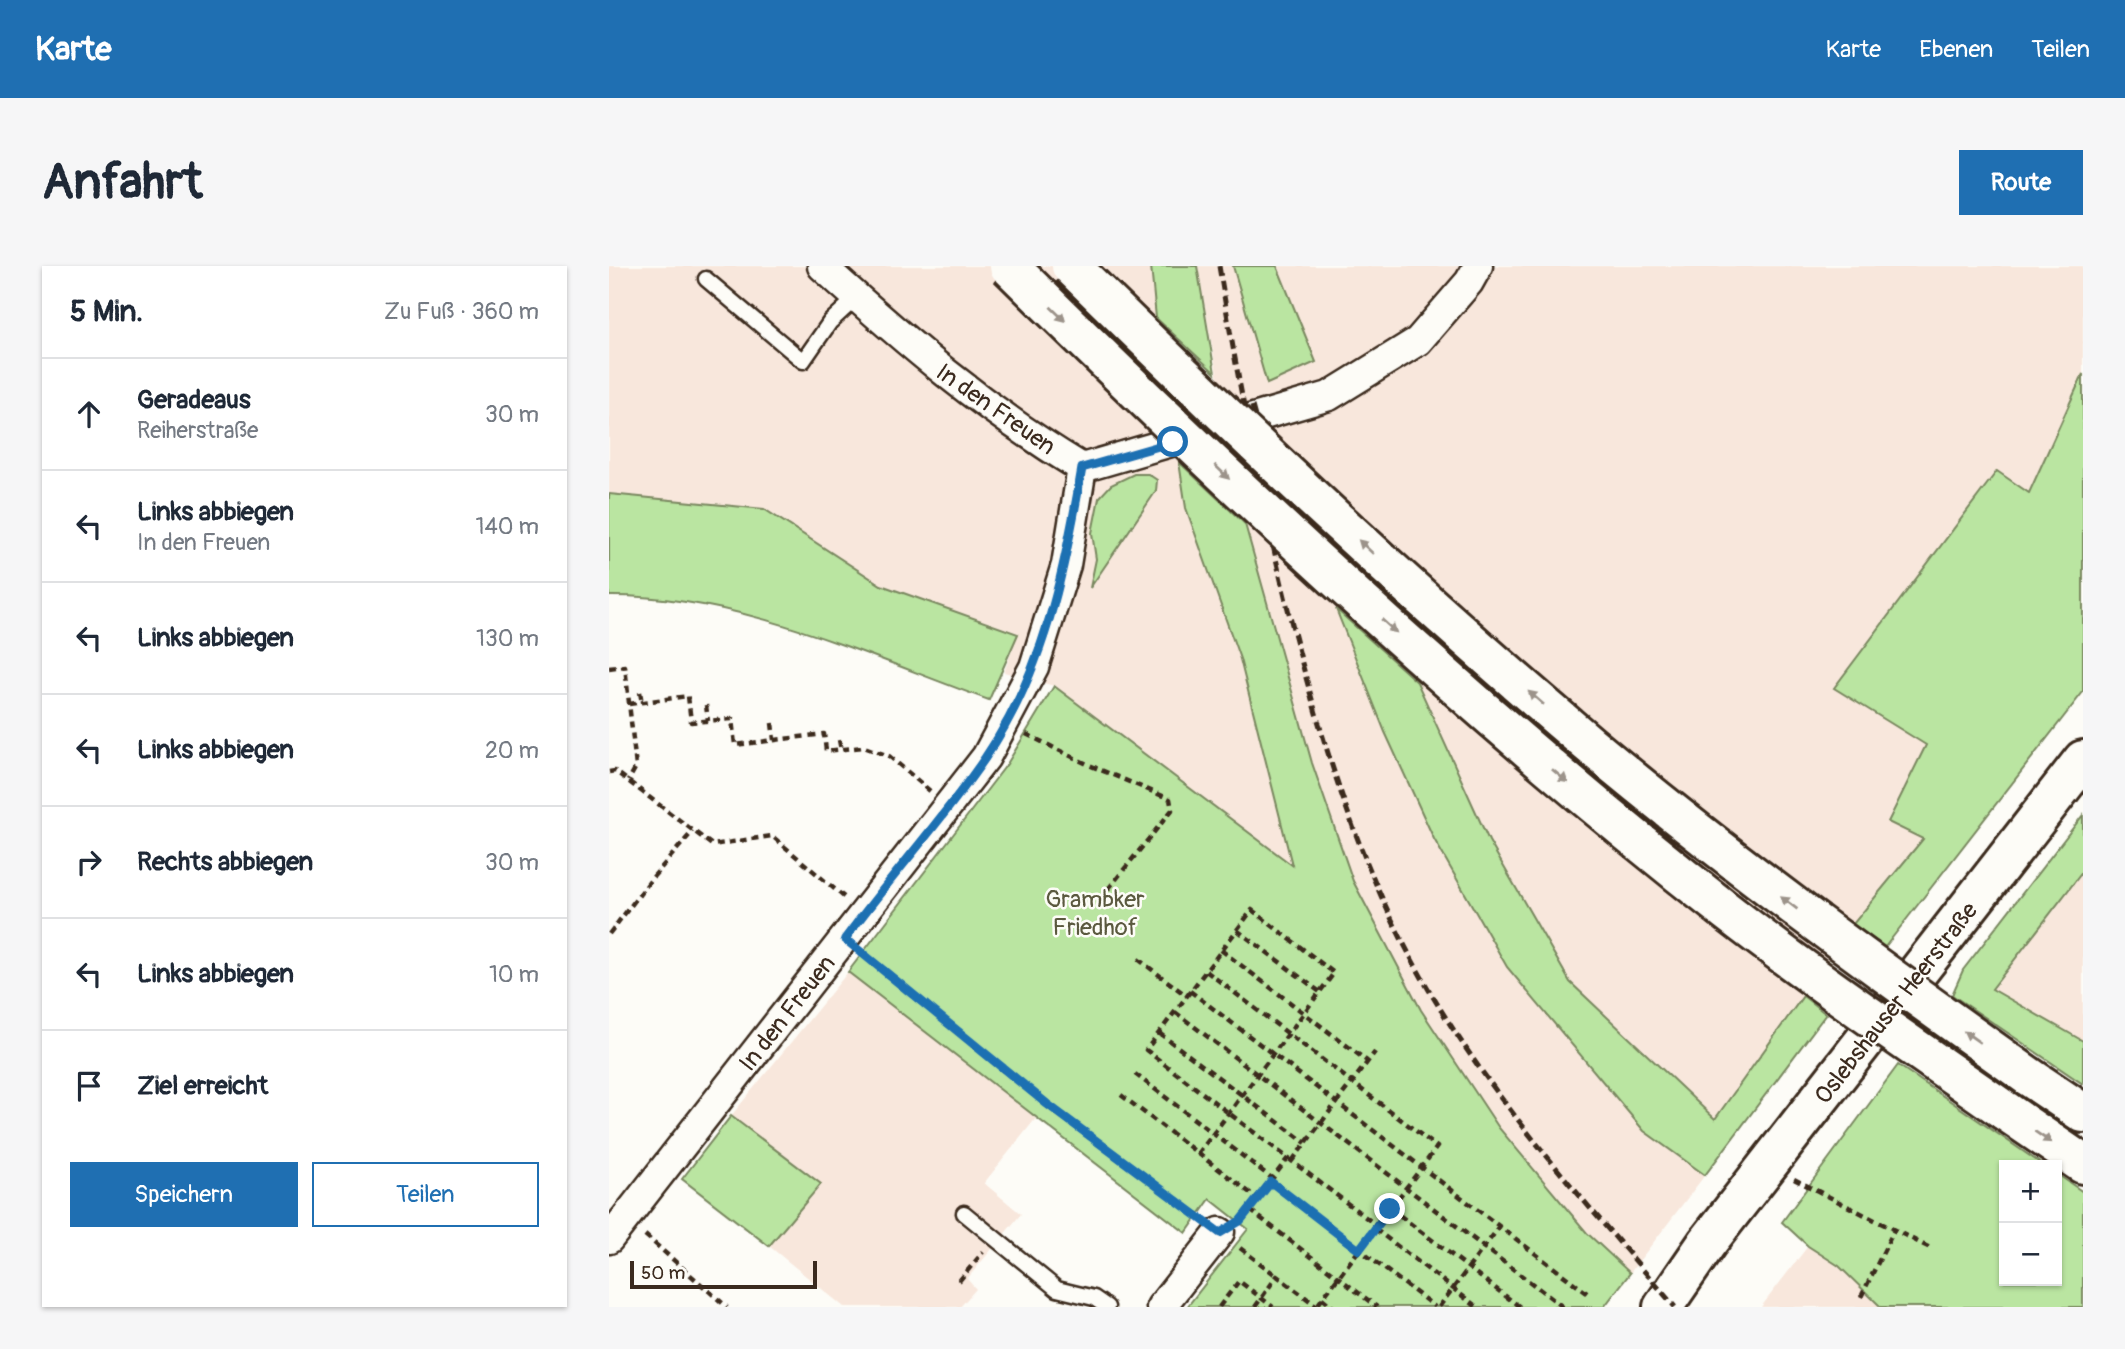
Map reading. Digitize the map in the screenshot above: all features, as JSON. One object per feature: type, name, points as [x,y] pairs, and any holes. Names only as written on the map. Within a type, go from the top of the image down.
[{"type":"main road","points":[[1009,266],[1253,501],[1503,728],[1727,912],[2083,1164]]},
{"type":"main road","points":[[1071,266],[1431,608],[1592,746],[1855,953],[2083,1112]]},
{"type":"main road","name":"Oslebshauser Heerstraße","points":[[1663,1307],[1707,1243],[2083,760]]},
{"type":"street","name":"In den Freuen","points":[[615,1222],[845,939],[986,757],[1034,667],[1066,565],[1082,468],[1023,432],[922,356],[822,266]]},
{"type":"street","points":[[1082,468],[1329,396],[1418,341],[1469,282],[1478,266]]},
{"type":"street","points":[[1161,1307],[1220,1233]]},
{"type":"lane","points":[[706,279],[803,361],[830,322],[857,298]]},
{"type":"lane","points":[[964,1213],[1057,1289],[1094,1298],[1107,1307]]},
{"type":"path","points":[[609,668],[625,666],[636,767],[628,781]]},
{"type":"path","points":[[639,692],[642,703]]},
{"type":"path","points":[[629,704],[688,696],[691,722],[732,719],[735,744],[824,734],[827,751],[864,747],[889,756],[925,788],[951,804]]},
{"type":"path","points":[[706,705],[708,721]]},
{"type":"path","points":[[1006,721],[1089,765],[1170,799],[1172,810],[1105,892]]},
{"type":"path","points":[[772,723],[774,740]]},
{"type":"path","points":[[839,740],[841,750]]},
{"type":"path","points":[[609,772],[615,771],[712,845],[772,836],[863,914]]},
{"type":"path","points":[[609,934],[653,877],[694,831]]},
{"type":"path","points":[[1198,1154],[1229,1113],[1257,1075],[1334,973],[1252,911],[1146,1050],[1229,1113],[1290,1160],[1477,1307]]},
{"type":"path","points":[[1237,930],[1320,992]]},
{"type":"path","points":[[845,939],[1047,1104],[1316,1306],[1437,1147],[1206,971]]},
{"type":"path","points":[[1221,950],[1367,1061]]},
{"type":"path","points":[[1138,959],[1273,1054],[1587,1293]]},
{"type":"path","points":[[1175,1012],[1563,1307]]},
{"type":"path","points":[[1159,1033],[1306,1143]]},
{"type":"path","points":[[1220,1233],[1240,1221],[1250,1210],[1306,1143],[1375,1052]]},
{"type":"path","points":[[1135,1074],[1359,1250],[1437,1307],[1500,1226]]},
{"type":"path","points":[[1121,1096],[1258,1199]]},
{"type":"path","points":[[1769,1166],[1930,1248]]},
{"type":"path","points":[[1390,1209],[1520,1307]]},
{"type":"path","points":[[1250,1210],[1377,1307]]},
{"type":"path","points":[[615,1222],[727,1307]]},
{"type":"path","points":[[1861,1297],[1894,1230]]},
{"type":"path","points":[[958,1281],[995,1238]]},
{"type":"path","points":[[1255,1307],[1277,1276]]},
{"type":"path","points":[[1219,1307],[1239,1281],[1273,1307]]},
{"type":"path","points":[[1322,1298],[1333,1307]]},
{"type":"shaded area","points":[[609,266],[1151,266],[1186,508],[1240,659],[1292,866],[1054,686],[1004,672],[1018,634],[881,585],[764,509],[609,494]]},
{"type":"shaded area","points":[[1197,266],[1233,266],[1267,384],[1316,362],[1277,266],[2083,266],[2083,374],[2029,493],[1997,472],[1835,689],[1926,745],[1888,821],[1923,838],[1853,924],[1715,1120],[1570,982],[1489,841],[1417,682],[1337,610],[1580,1056],[1644,1131],[1705,1175],[1630,1273],[1587,1233],[1499,1128],[1421,1010],[1353,881],[1312,763],[1245,524]]},
{"type":"shaded area","points":[[2083,871],[2083,1041],[1992,990]]},
{"type":"shaded area","points":[[848,972],[1037,1117],[984,1183],[1021,1214],[967,1279],[976,1289],[960,1307],[844,1307],[769,1246],[820,1184],[731,1116]]},
{"type":"shaded area","points":[[1808,1246],[1839,1266],[1881,1307],[1761,1307]]},
{"type":"green space","points":[[1151,266],[1197,266],[1215,373],[1156,318]]},
{"type":"green space","points":[[1233,266],[1277,266],[1316,362],[1267,384]]},
{"type":"green space","points":[[2083,374],[2083,692],[1885,947],[1853,924],[1923,839],[1888,822],[1926,745],[1834,688],[1997,471],[2029,493]]},
{"type":"green space","name":"Grambker Friedhof","points":[[1179,462],[1245,524],[1312,763],[1353,881],[1421,1010],[1499,1128],[1587,1233],[1630,1273],[1604,1307],[1187,1307],[1248,1229],[1210,1199],[1186,1233],[848,972],[1007,764],[1054,686],[1292,865],[1240,659],[1186,508]]},
{"type":"green space","points":[[1134,474],[1148,474],[1157,480],[1156,491],[1090,588],[1096,559],[1092,533],[1099,498],[1111,485]]},
{"type":"green space","points":[[609,494],[764,509],[881,585],[1018,634],[989,700],[850,647],[755,617],[658,598],[609,596]]},
{"type":"green space","points":[[1336,609],[1417,682],[1489,841],[1570,982],[1715,1119],[1803,996],[1826,1014],[1705,1175],[1644,1131],[1507,967],[1434,839],[1385,732]]},
{"type":"green space","points":[[2083,815],[2083,871],[1992,989],[2083,1041],[2083,1084],[1952,995],[1963,970]]},
{"type":"green space","points":[[1898,1065],[2036,1160],[1999,1160],[1999,1286],[2062,1286],[2062,1177],[2083,1192],[2083,1307],[1881,1307],[1839,1266],[1808,1246],[1782,1222]]},
{"type":"green space","points":[[731,1116],[821,1184],[769,1246],[682,1179]]},
{"type":"railway","points":[[1219,266],[1250,438],[1288,609],[1329,756],[1363,852],[1383,899],[1429,990],[1484,1074],[1545,1154],[1675,1307]]},
{"type":"railway","points":[[1252,406],[1273,481]]},
{"type":"route","points":[[1173,442],[1082,468],[1066,565],[1034,667],[986,757],[845,939],[1047,1104],[1220,1233],[1240,1221],[1271,1182],[1359,1250],[1390,1209]]}]
